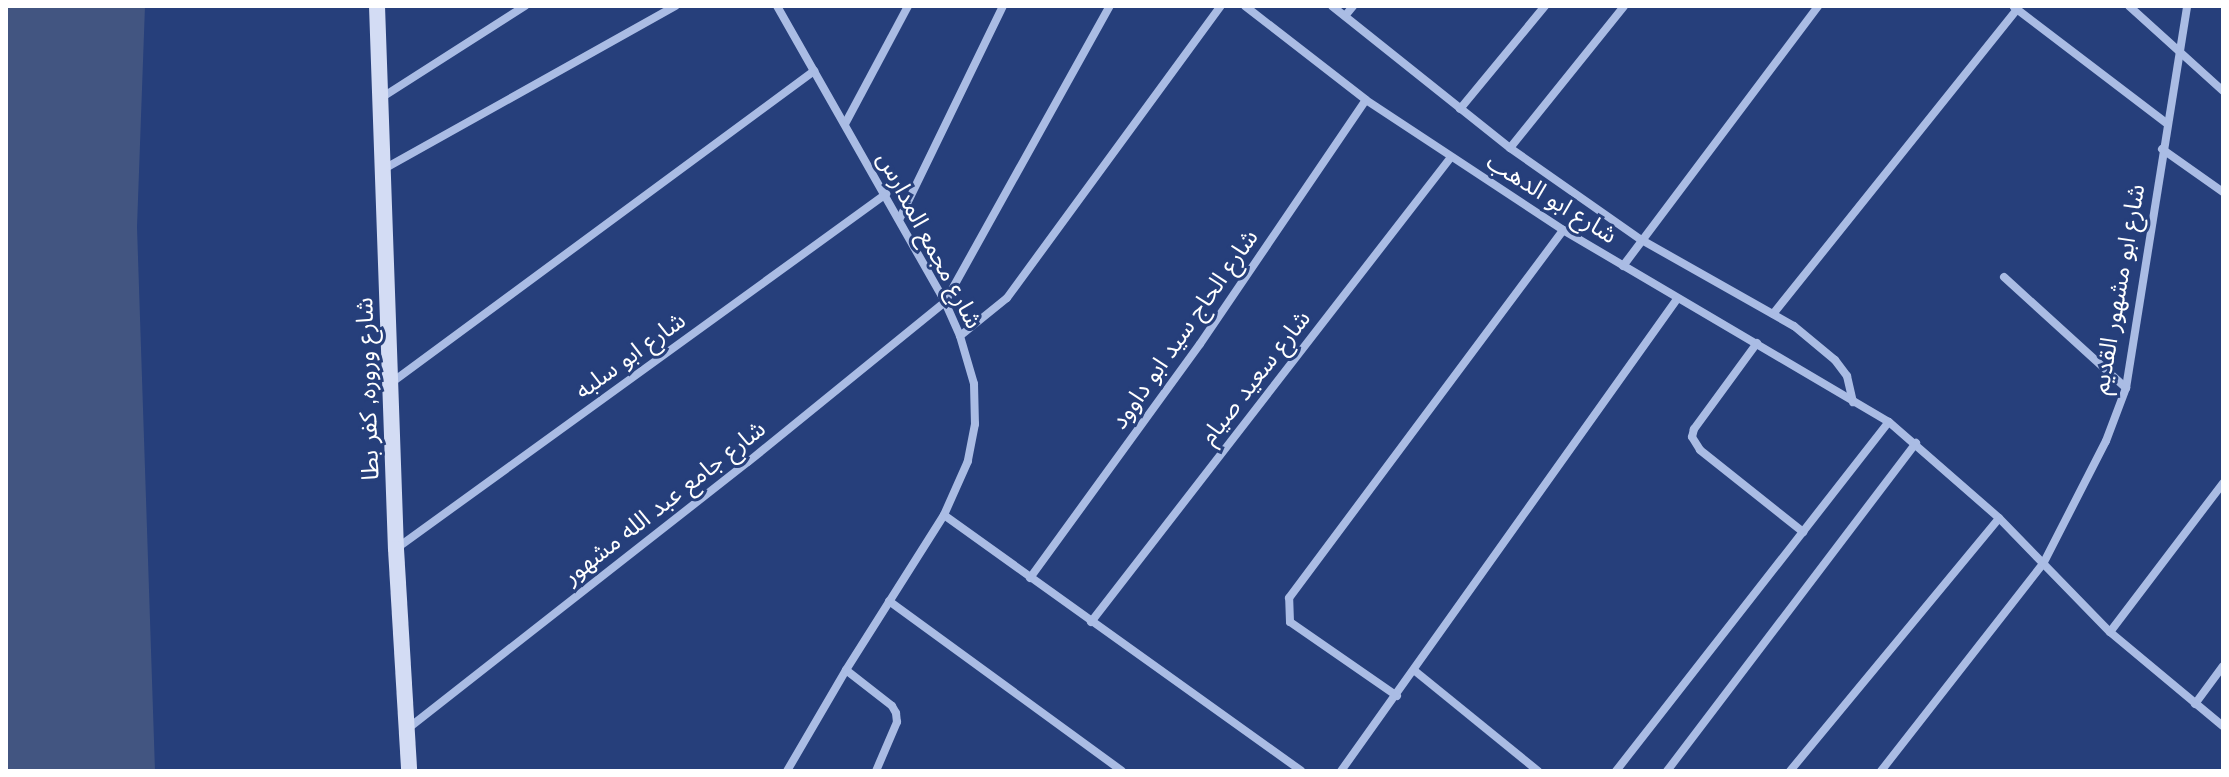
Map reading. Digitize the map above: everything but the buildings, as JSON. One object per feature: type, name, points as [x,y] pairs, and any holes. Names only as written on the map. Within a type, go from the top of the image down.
[{"type":"street","name":"شارع وروره, كفر بطا","points":[[377,6],[396,549],[409,771]]},
{"type":"street","points":[[379,99],[525,6]]},
{"type":"street","points":[[381,170],[675,6]]},
{"type":"street","name":"شارع مجمع المدارس","points":[[777,6],[945,302],[960,336],[974,384],[975,424],[968,461],[944,515],[846,670],[787,771]]},
{"type":"street","points":[[845,124],[908,6]]},
{"type":"street","points":[[900,218],[1003,6]]},
{"type":"street","points":[[945,302],[1110,6]]},
{"type":"street","points":[[960,336],[1007,298],[1221,6]]},
{"type":"street","name":"شارع ابو الدهب","points":[[1245,6],[1366,100],[1563,230],[1889,422],[1999,518],[2110,632],[2223,726]]},
{"type":"street","name":"شارع ابو الدهب","points":[[1332,6],[1510,148],[1640,239],[1794,326],[1835,360],[1847,376],[1853,402]]},
{"type":"street","points":[[1345,16],[1353,6]]},
{"type":"street","points":[[1460,109],[1545,6]]},
{"type":"street","points":[[1510,148],[1624,6]]},
{"type":"street","points":[[1623,266],[1640,239],[1818,6]]},
{"type":"street","points":[[2129,6],[2223,91]]},
{"type":"street","name":"شارع ابو مشهور القديم","points":[[1881,771],[2043,564],[2106,441],[2126,388],[2187,6]]},
{"type":"street","points":[[1773,314],[2016,8],[2166,123]]},
{"type":"street","points":[[390,384],[814,71]]},
{"type":"street","name":"شارع الحاج سيد ابو داوود","points":[[1030,578],[1200,344],[1366,100]]},
{"type":"street","points":[[2162,149],[2223,192]]},
{"type":"street","name":"شارع سعيد صيام","points":[[1091,622],[1451,157]]},
{"type":"street","name":"شارع ابو سلبه","points":[[396,549],[886,194]]},
{"type":"street","points":[[1397,696],[1290,622],[1289,598],[1563,230]]},
{"type":"street","points":[[2004,277],[2126,388]]},
{"type":"street","points":[[1341,771],[1677,299]]},
{"type":"street","name":"شارع جامع عبد الله مشهور","points":[[406,730],[748,462],[945,302]]},
{"type":"street","points":[[1757,343],[1694,429],[1692,437],[1700,450],[1803,532]]},
{"type":"street","points":[[1616,771],[1889,422]]},
{"type":"street","points":[[1667,771],[1916,443]]},
{"type":"street","points":[[2110,632],[2223,483]]},
{"type":"street","points":[[944,515],[1301,771]]},
{"type":"street","points":[[1790,771],[1999,518]]},
{"type":"street","points":[[889,601],[1122,771]]},
{"type":"street","points":[[2195,704],[2223,666]]},
{"type":"street","points":[[846,670],[892,706],[896,713],[897,722],[879,769]]},
{"type":"street","points":[[1415,671],[1538,771]]},
{"type":"water","points":[[6,6],[145,6],[137,227],[155,771],[6,771]]}]
